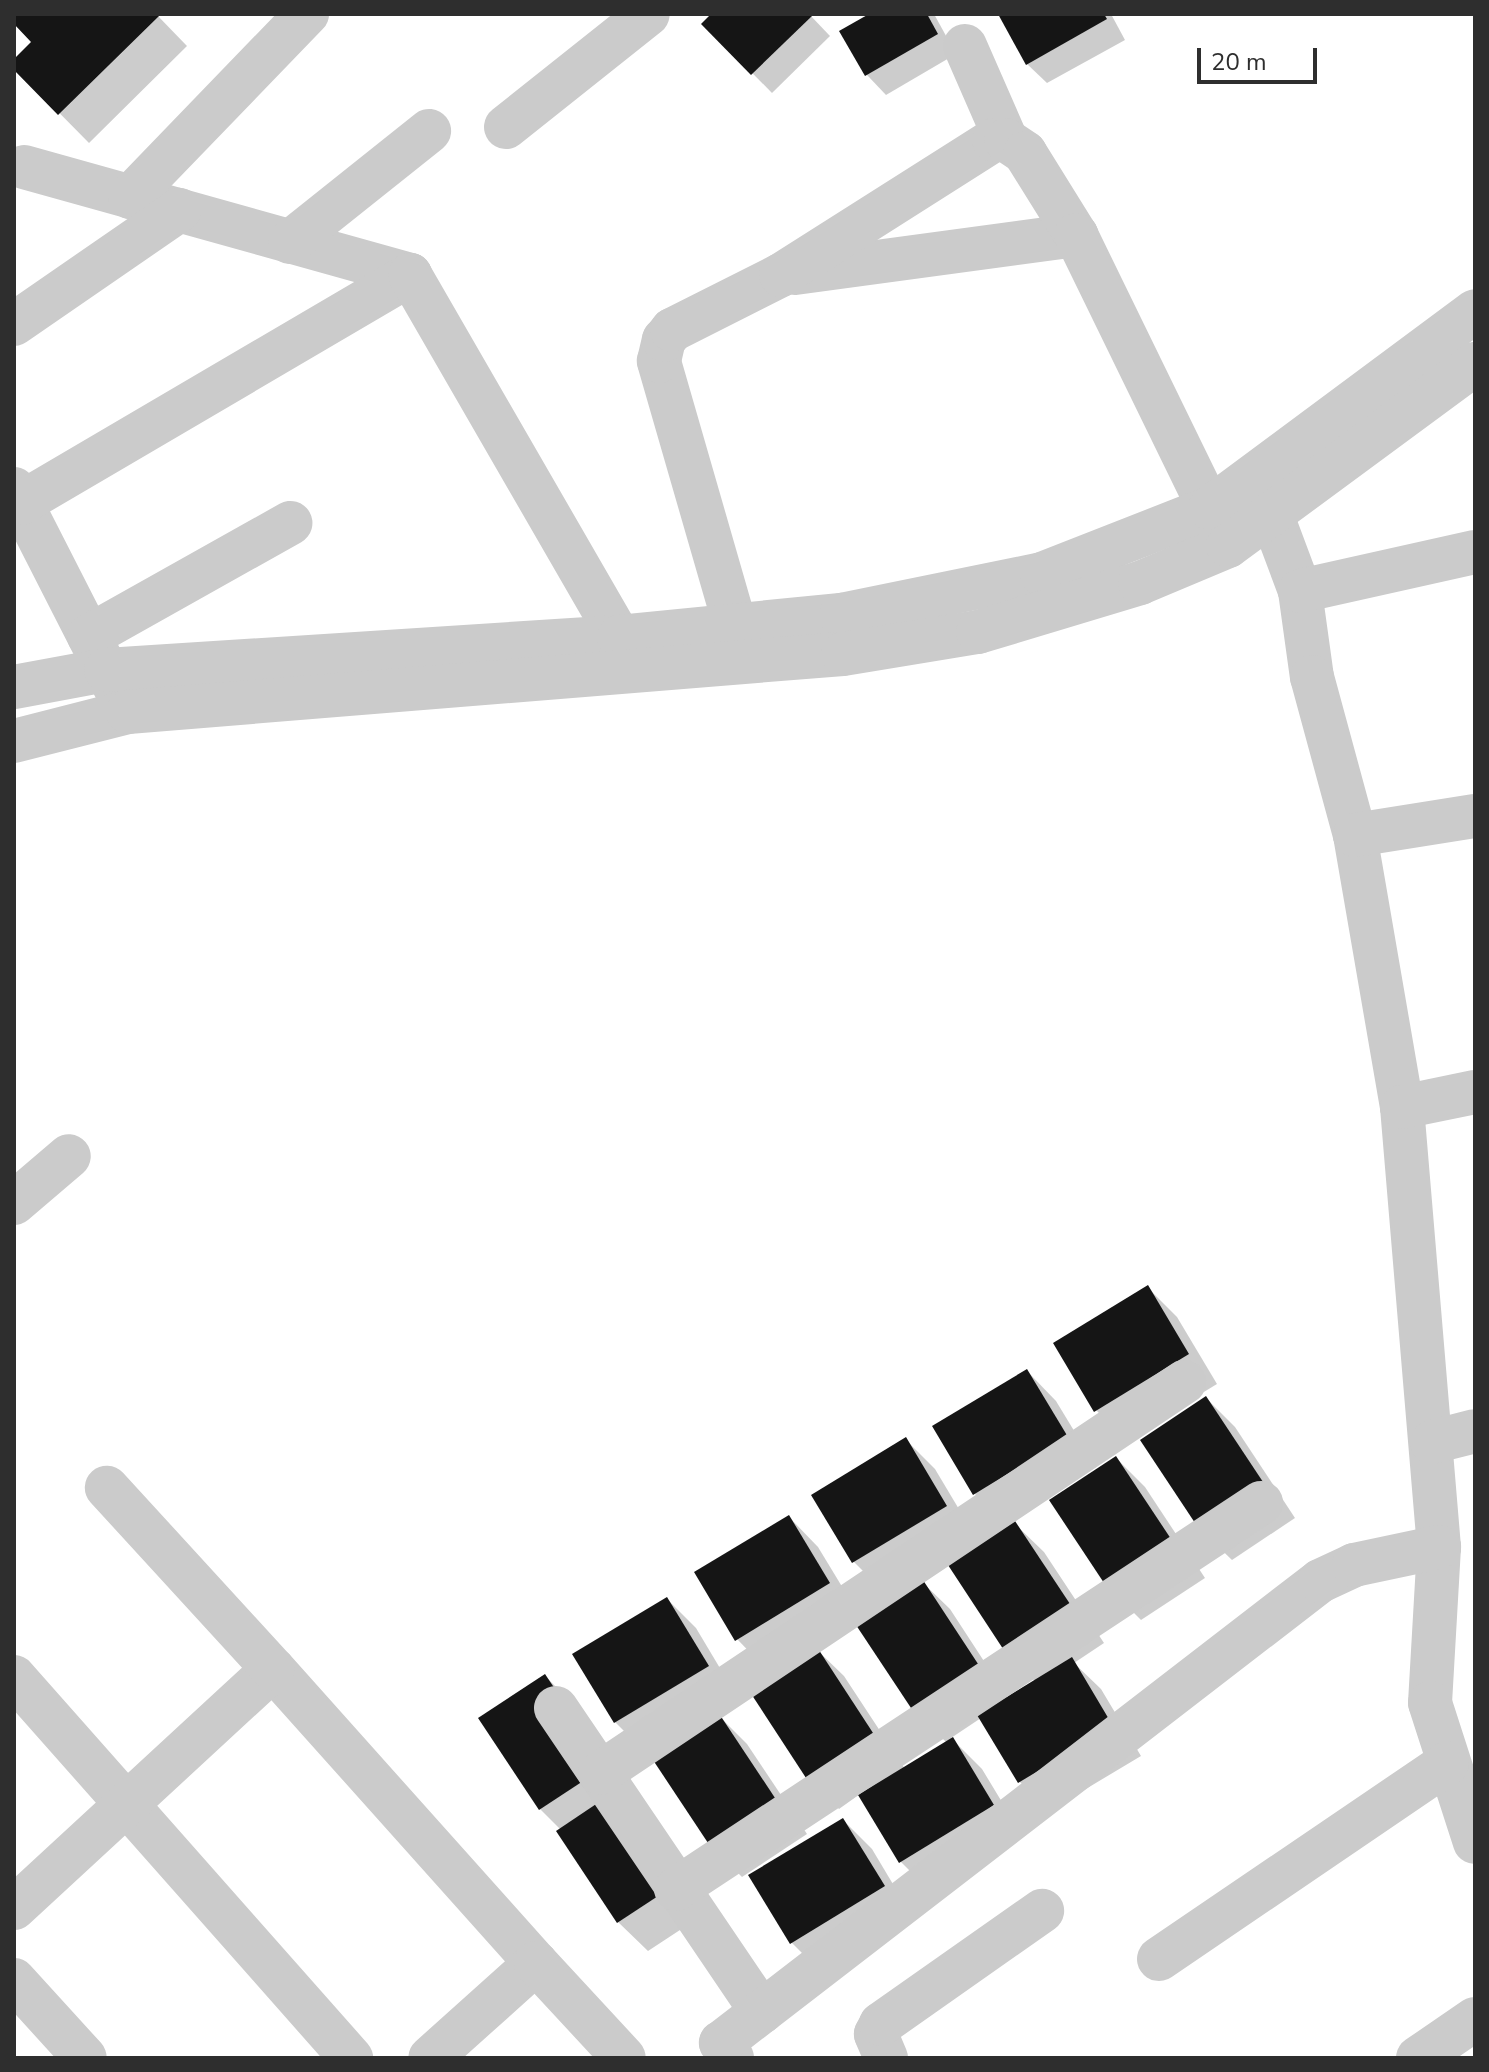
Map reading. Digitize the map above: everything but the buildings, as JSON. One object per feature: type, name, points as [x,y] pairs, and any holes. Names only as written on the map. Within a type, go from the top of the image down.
[{"type":"street","points":[[130,197],[307,14]]},
{"type":"street","points":[[506,127],[648,14]]},
{"type":"street","points":[[965,46],[1006,140],[1025,153],[1076,235],[1219,527]]},
{"type":"street","points":[[290,242],[429,131]]},
{"type":"street","points":[[735,625],[659,350],[672,330],[781,275],[994,140],[1006,140]]},
{"type":"street","points":[[24,167],[410,275],[619,637]]},
{"type":"street","points":[[14,324],[179,210]]},
{"type":"street","points":[[781,275],[1076,235]]},
{"type":"street","points":[[128,712],[18,496],[410,275]]},
{"type":"street","points":[[14,741],[128,712],[843,654],[978,632],[1063,610],[1219,527],[1475,311]]},
{"type":"street","points":[[98,653],[619,637],[841,615],[1042,574],[1272,516],[1475,364]]},
{"type":"street","points":[[1272,516],[1300,591],[1312,677],[1355,835],[1402,1107],[1439,1547],[1430,1703],[1475,1842]]},
{"type":"street","points":[[14,687],[98,653],[290,523]]},
{"type":"street","points":[[1300,591],[1475,552]]},
{"type":"street","points":[[1355,835],[1475,816]]},
{"type":"street","points":[[1402,1107],[1475,1092]]},
{"type":"street","points":[[14,1203],[69,1156]]},
{"type":"street","points":[[600,1773],[1184,1382]]},
{"type":"street","points":[[1432,1442],[1475,1431]]},
{"type":"street","points":[[107,1488],[624,2058]]},
{"type":"street","points":[[676,1889],[1261,1503]]},
{"type":"street","points":[[732,2058],[721,2043],[1320,1581],[1354,1565],[1439,1547]]},
{"type":"street","points":[[14,1908],[273,1669]]},
{"type":"street","points":[[14,1677],[351,2058]]},
{"type":"street","points":[[556,1708],[762,2012]]},
{"type":"street","points":[[1159,1959],[1447,1763]]},
{"type":"street","points":[[886,2058],[876,2034],[881,2024],[1042,1911]]},
{"type":"street","points":[[430,2058],[536,1963]]},
{"type":"street","points":[[14,1980],[85,2058]]},
{"type":"street","points":[[1418,2058],[1475,2019]]}]
